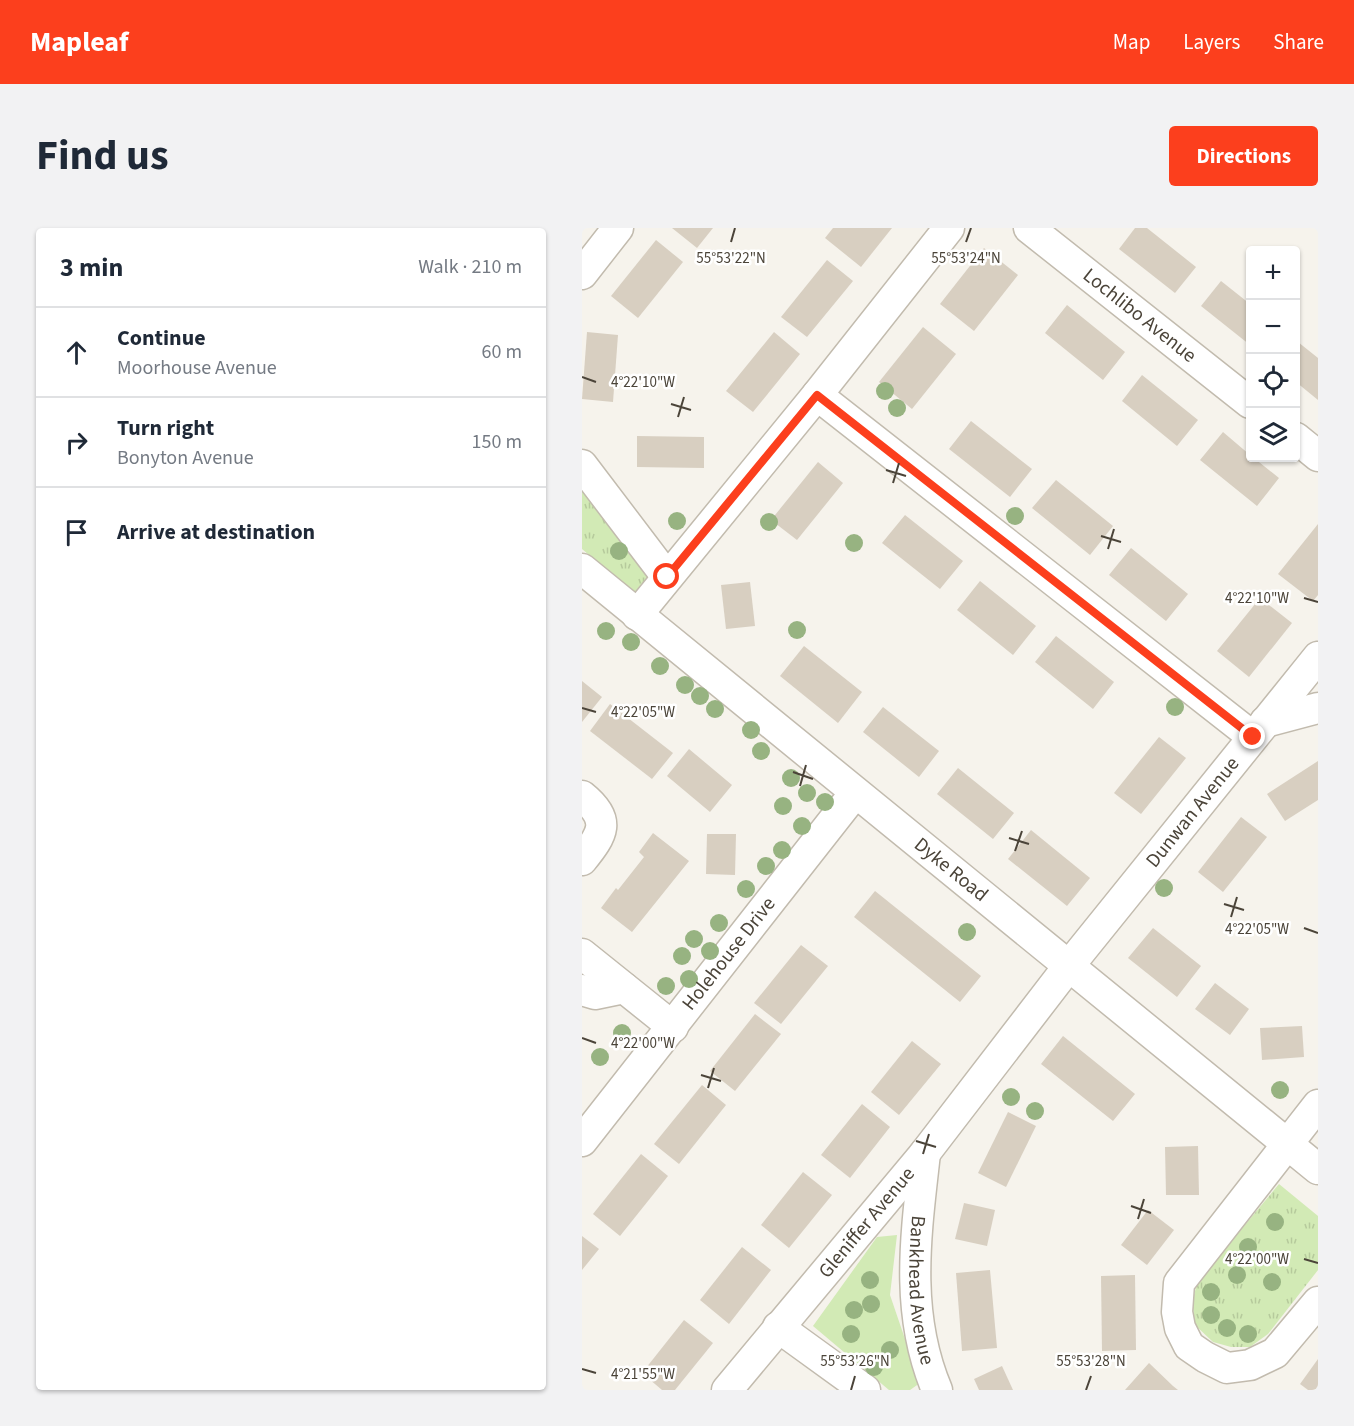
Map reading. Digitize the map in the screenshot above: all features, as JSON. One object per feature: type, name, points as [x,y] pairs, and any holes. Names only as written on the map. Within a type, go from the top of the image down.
[{"type":"street","points":[[582,274],[618,228]]},
{"type":"street","points":[[637,615],[817,395],[949,228]]},
{"type":"street","name":"Lochlibo Avenue","points":[[1029,228],[1246,399]]},
{"type":"street","points":[[817,395],[1259,730],[1318,708]]},
{"type":"street","points":[[1300,441],[1318,456]]},
{"type":"street","points":[[582,465],[667,577]]},
{"type":"street","name":"Dyke Road","points":[[582,569],[855,794],[1318,1169]]},
{"type":"street","name":"Dunwan Avenue","points":[[1068,967],[1318,657]]},
{"type":"street","name":"Holehouse Drive","points":[[582,1141],[855,794]]},
{"type":"street","points":[[582,796],[597,811],[603,821],[599,837],[582,860]]},
{"type":"street","points":[[582,954],[673,1027]]},
{"type":"street","name":"Gleniffer Avenue","points":[[727,1390],[925,1153],[1068,967]]},
{"type":"street","points":[[582,990],[596,994],[624,988]]},
{"type":"street","points":[[1318,1105],[1179,1283],[1177,1312],[1180,1328],[1189,1346],[1204,1357],[1227,1368],[1250,1365],[1275,1353],[1318,1302]]},
{"type":"street","name":"Bankhead Avenue","points":[[925,1153],[916,1234],[915,1299],[927,1367],[937,1390]]},
{"type":"street","points":[[778,1327],[865,1390]]},
{"type":"green space","points":[[582,489],[654,576],[639,598],[582,549]]},
{"type":"green space","points":[[1279,1184],[1318,1216],[1318,1270],[1268,1334],[1250,1347],[1231,1347],[1213,1342],[1195,1325],[1192,1301],[1198,1281]]},
{"type":"green space","points":[[897,1235],[890,1295],[920,1383],[910,1390],[889,1390],[813,1326],[877,1237]]},
{"type":"building","points":[[672,228],[713,228],[697,248]]},
{"type":"building","points":[[833,228],[892,228],[861,267],[825,238]]},
{"type":"building","points":[[1135,228],[1147,228],[1196,267],[1175,293],[1119,249]]},
{"type":"building","points":[[656,240],[683,262],[638,318],[611,296]]},
{"type":"building","points":[[984,248],[1018,275],[974,331],[940,304]]},
{"type":"building","points":[[827,260],[853,281],[807,337],[781,317]]},
{"type":"building","points":[[1221,281],[1246,301],[1246,342],[1201,306]]},
{"type":"building","points":[[1067,305],[1125,352],[1103,380],[1045,333]]},
{"type":"building","points":[[923,327],[956,354],[912,409],[879,382]]},
{"type":"building","points":[[587,332],[618,335],[613,402],[582,399]]},
{"type":"building","points":[[774,332],[800,354],[753,412],[726,391]]},
{"type":"building","points":[[1300,344],[1318,358],[1318,400],[1300,385]]},
{"type":"building","points":[[1142,375],[1198,420],[1177,446],[1122,401]]},
{"type":"building","points":[[971,421],[1032,469],[1010,497],[949,449]]},
{"type":"building","points":[[1223,432],[1246,452],[1246,462],[1259,462],[1279,478],[1257,506],[1200,460]]},
{"type":"building","points":[[637,436],[704,437],[704,468],[637,467]]},
{"type":"building","points":[[818,462],[843,483],[797,540],[771,520]]},
{"type":"building","points":[[1056,480],[1113,526],[1090,555],[1032,508]]},
{"type":"building","points":[[905,515],[963,561],[940,589],[882,543]]},
{"type":"building","points":[[1318,524],[1318,595],[1313,601],[1278,574]]},
{"type":"building","points":[[1131,548],[1188,594],[1166,621],[1109,575]]},
{"type":"building","points":[[980,581],[1036,626],[1013,655],[957,610]]},
{"type":"building","points":[[750,582],[755,626],[726,629],[721,585]]},
{"type":"building","points":[[1260,598],[1292,623],[1249,677],[1217,651]]},
{"type":"building","points":[[1056,636],[1114,682],[1093,709],[1035,662]]},
{"type":"building","points":[[804,646],[862,692],[838,723],[780,676]]},
{"type":"building","points":[[582,681],[602,697],[582,722]]},
{"type":"building","points":[[610,704],[673,753],[652,779],[590,731]]},
{"type":"building","points":[[883,707],[939,751],[919,777],[863,732]]},
{"type":"building","points":[[1159,737],[1186,758],[1141,814],[1114,793]]},
{"type":"building","points":[[689,749],[732,785],[710,812],[667,776]]},
{"type":"building","points":[[1318,761],[1318,800],[1285,821],[1267,794]]},
{"type":"building","points":[[958,768],[1014,813],[993,839],[937,794]]},
{"type":"building","points":[[1241,817],[1267,837],[1223,892],[1198,872]]},
{"type":"building","points":[[1031,830],[1090,878],[1067,906],[1008,859]]},
{"type":"building","points":[[653,833],[689,861],[632,932],[601,908],[644,857],[639,852]]},
{"type":"building","points":[[707,834],[736,834],[735,875],[706,874]]},
{"type":"building","points":[[875,891],[981,976],[960,1002],[854,917]]},
{"type":"building","points":[[1153,928],[1201,966],[1177,997],[1128,958]]},
{"type":"building","points":[[801,945],[828,966],[781,1024],[754,1003]]},
{"type":"building","points":[[1215,983],[1249,1009],[1230,1035],[1195,1009]]},
{"type":"building","points":[[755,1014],[781,1034],[735,1091],[710,1071]]},
{"type":"building","points":[[1302,1026],[1304,1057],[1262,1060],[1260,1028]]},
{"type":"building","points":[[1063,1036],[1135,1094],[1113,1121],[1041,1064]]},
{"type":"building","points":[[912,1041],[941,1064],[899,1115],[871,1092]]},
{"type":"building","points":[[702,1085],[726,1105],[679,1164],[654,1144]]},
{"type":"building","points":[[862,1104],[890,1127],[850,1178],[821,1155]]},
{"type":"building","points":[[1008,1112],[1036,1126],[1006,1187],[978,1173]]},
{"type":"building","points":[[1198,1146],[1199,1195],[1166,1195],[1165,1147]]},
{"type":"building","points":[[641,1154],[668,1176],[620,1236],[593,1214]]},
{"type":"building","points":[[803,1172],[832,1195],[789,1248],[761,1225]]},
{"type":"building","points":[[964,1203],[995,1210],[987,1246],[955,1239]]},
{"type":"building","points":[[1148,1210],[1174,1230],[1147,1265],[1121,1245]]},
{"type":"building","points":[[582,1236],[599,1249],[582,1270]]},
{"type":"building","points":[[742,1247],[771,1270],[729,1324],[700,1300]]},
{"type":"building","points":[[990,1270],[997,1348],[962,1351],[956,1273]]},
{"type":"building","points":[[1135,1275],[1136,1350],[1102,1351],[1101,1276]]},
{"type":"building","points":[[684,1320],[713,1343],[675,1390],[662,1390],[642,1373]]},
{"type":"building","points":[[1318,1359],[1318,1390],[1308,1390],[1300,1384]]},
{"type":"building","points":[[1149,1363],[1173,1386],[1178,1390],[1125,1390]]},
{"type":"building","points":[[1002,1366],[1013,1390],[979,1390],[974,1379]]},
{"type":"route","points":[[667,577],[817,395],[1253,737]]}]
